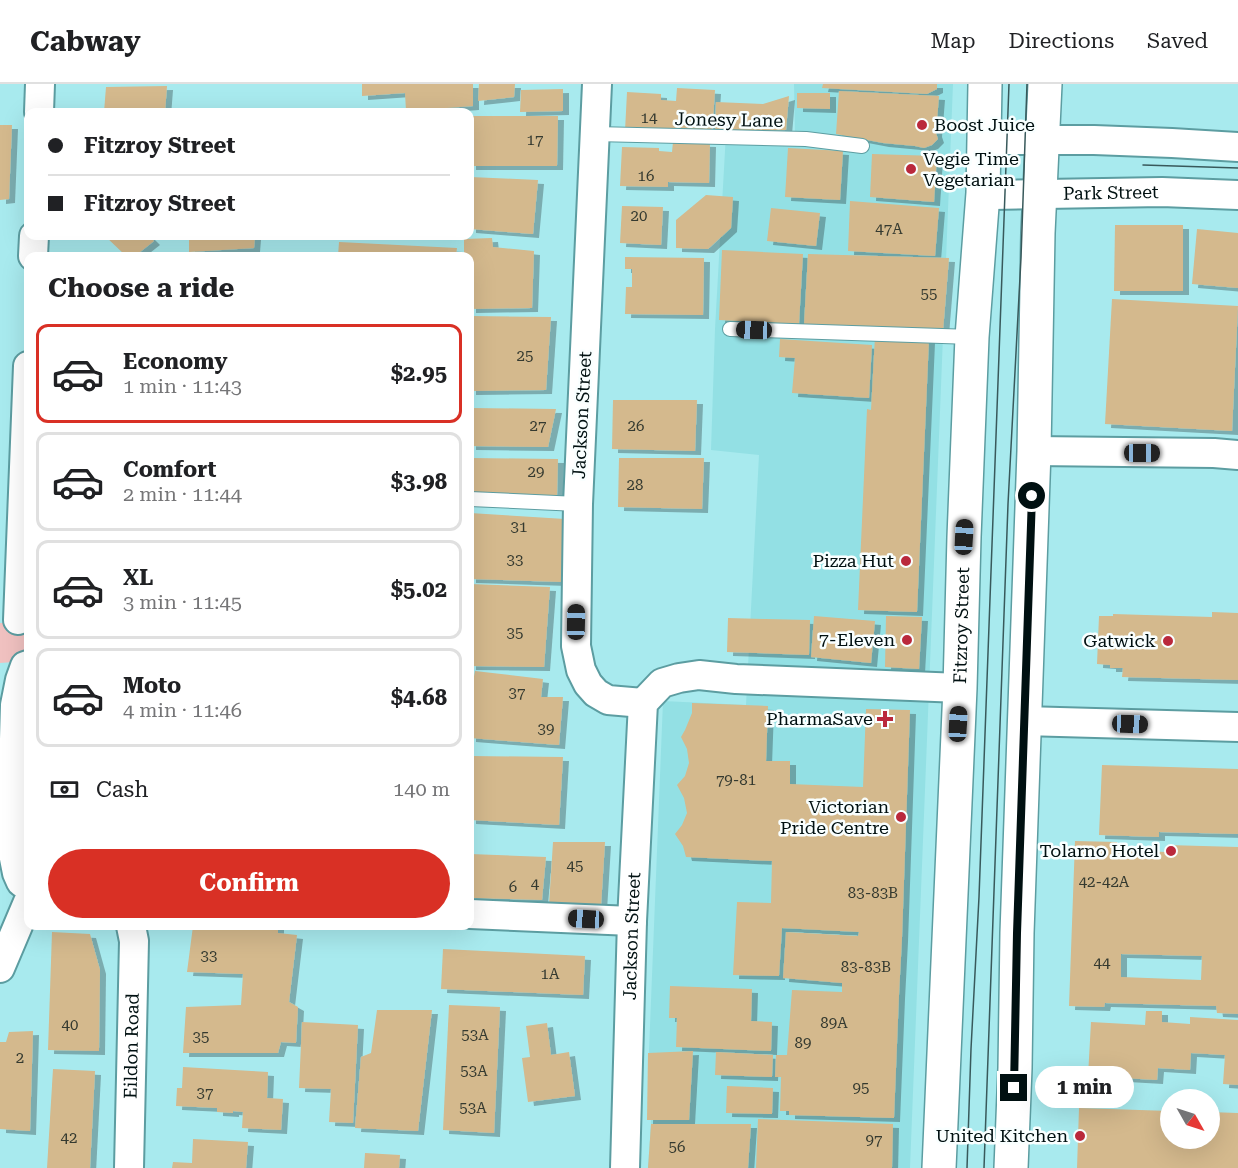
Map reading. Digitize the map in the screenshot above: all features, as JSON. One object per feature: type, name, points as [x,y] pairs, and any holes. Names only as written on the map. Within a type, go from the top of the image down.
[{"type":"main road","name":"Fitzroy Street","points":[[939,1168],[960,688],[972,337],[983,193],[985,84]]},
{"type":"main road","points":[[1011,1168],[1045,84]]},
{"type":"street","points":[[39,108],[40,84]]},
{"type":"street","name":"Jackson Street","points":[[597,84],[578,504],[576,646],[581,670],[596,693],[608,700],[643,703],[625,1168]]},
{"type":"street","points":[[983,140],[1076,140],[1238,147]]},
{"type":"street","name":"Park Street","points":[[983,193],[992,195],[1162,192],[1238,195]]},
{"type":"street","points":[[1034,451],[1238,455]]},
{"type":"street","points":[[18,620],[24,517]]},
{"type":"street","points":[[24,669],[15,705],[11,843],[17,873],[24,884]]},
{"type":"street","points":[[643,703],[662,683],[699,675],[736,679],[960,688]]},
{"type":"street","points":[[1024,721],[1238,728]]},
{"type":"street","points":[[0,968],[24,911]]},
{"type":"street","points":[[474,914],[633,921]]},
{"type":"street","name":"Eildon Road","points":[[129,1168],[135,941],[131,930]]},
{"type":"lane","name":"Jonesy Lane","points":[[595,134],[806,140],[862,146]]},
{"type":"lane","points":[[730,329],[972,337]]},
{"type":"lane","points":[[474,500],[578,504]]},
{"type":"shaded area","points":[[794,84],[953,84],[910,1168],[648,1168],[651,1124],[649,1051],[663,701],[746,705],[759,455],[711,450],[726,133],[795,135]]},
{"type":"shaded area","points":[[24,622],[24,651],[14,662],[0,663],[0,623]]},
{"type":"building","points":[[362,84],[473,84],[473,106],[406,108],[405,93],[362,96]]},
{"type":"building","points":[[479,84],[515,84],[514,97],[478,101]]},
{"type":"building","points":[[823,84],[937,84],[937,89],[927,94],[822,88]]},
{"type":"building","points":[[167,86],[165,108],[104,108],[106,87]]},
{"type":"building","points":[[677,88],[715,90],[712,135],[625,131],[627,92],[661,94],[661,100],[676,101]]},
{"type":"building","points":[[563,89],[563,111],[520,112],[521,90]]},
{"type":"building","points":[[839,91],[939,96],[936,133],[938,139],[932,145],[924,148],[836,134]]},
{"type":"building","points":[[797,93],[830,93],[830,109],[797,108]]},
{"type":"building","points":[[789,96],[786,130],[715,132],[716,102],[763,104]]},
{"type":"building","points":[[474,116],[558,116],[557,166],[474,166]]},
{"type":"building","points":[[0,125],[12,125],[9,199],[0,200]]},
{"type":"building","points":[[673,142],[710,143],[709,183],[668,182],[668,187],[620,186],[622,147],[659,148],[659,151],[672,152]]},
{"type":"building","points":[[788,148],[843,151],[840,200],[785,197]]},
{"type":"building","points":[[872,154],[937,156],[934,202],[870,197]]},
{"type":"building","points":[[474,177],[538,180],[533,234],[474,229]]},
{"type":"building","points":[[706,195],[733,197],[731,228],[708,249],[676,248],[676,220]]},
{"type":"building","points":[[850,201],[939,208],[935,256],[848,251]]},
{"type":"building","points":[[622,206],[663,207],[661,245],[620,243]]},
{"type":"building","points":[[771,208],[820,213],[816,246],[767,241]]},
{"type":"building","points":[[1115,225],[1183,225],[1183,291],[1114,291]]},
{"type":"building","points":[[1197,229],[1238,233],[1238,288],[1192,284]]},
{"type":"building","points":[[492,238],[493,247],[534,251],[532,308],[474,309],[474,252],[464,252],[464,240]]},
{"type":"building","points":[[109,240],[154,241],[140,252],[122,252]]},
{"type":"building","points":[[189,240],[255,240],[254,248],[189,252]]},
{"type":"building","points":[[339,242],[457,248],[456,252],[338,252]]},
{"type":"building","points":[[722,250],[803,254],[799,324],[719,320]]},
{"type":"building","points":[[808,254],[949,258],[943,331],[804,324]]},
{"type":"building","points":[[625,257],[704,258],[703,315],[625,314],[626,287],[632,287],[632,269],[625,269]]},
{"type":"building","points":[[1112,299],[1238,306],[1232,431],[1105,424]]},
{"type":"building","points":[[474,316],[551,317],[546,390],[474,391]]},
{"type":"building","points":[[875,336],[929,339],[917,612],[858,610],[867,409],[871,410]]},
{"type":"building","points":[[780,339],[872,345],[869,398],[792,393],[795,358],[779,357]]},
{"type":"building","points":[[613,400],[697,400],[695,451],[612,449]]},
{"type":"building","points":[[474,408],[556,409],[548,447],[474,446]]},
{"type":"building","points":[[474,458],[558,459],[557,496],[474,492]]},
{"type":"building","points":[[619,458],[704,458],[702,509],[618,507]]},
{"type":"building","points":[[474,513],[565,519],[562,582],[474,579]]},
{"type":"building","points":[[474,584],[550,587],[544,667],[474,666]]},
{"type":"building","name":"Gatwick","points":[[1212,612],[1238,613],[1238,680],[1122,677],[1123,668],[1110,668],[1110,665],[1097,664],[1099,616],[1113,616],[1113,614],[1212,617]]},
{"type":"building","points":[[814,616],[875,621],[871,663],[811,657]]},
{"type":"building","points":[[886,616],[922,617],[919,669],[885,667]]},
{"type":"building","points":[[728,618],[810,620],[809,655],[727,652]]},
{"type":"building","points":[[475,671],[543,679],[541,697],[563,697],[559,745],[474,738]]},
{"type":"building","points":[[692,703],[768,706],[766,761],[790,761],[790,784],[863,787],[866,709],[910,710],[894,1118],[789,1115],[789,1111],[780,1111],[781,1077],[775,1077],[776,1055],[787,1055],[792,990],[842,992],[842,983],[783,978],[786,932],[858,936],[859,932],[782,928],[779,976],[733,975],[737,902],[771,903],[772,861],[686,857],[683,846],[675,834],[687,813],[684,798],[677,785],[685,776],[689,763],[687,749],[681,737],[692,713]]},
{"type":"building","points":[[474,756],[563,757],[559,825],[474,820]]},
{"type":"building","points":[[1102,765],[1238,769],[1238,834],[1159,832],[1159,837],[1099,835]]},
{"type":"building","points":[[1075,841],[1117,842],[1117,850],[1166,852],[1167,845],[1238,847],[1238,1014],[1217,1013],[1216,1006],[1105,1003],[1104,1007],[1069,1006]],"holes":[[[1121,954],[1202,956],[1201,980],[1121,977]]]},
{"type":"building","points":[[553,842],[605,842],[601,906],[549,905]]},
{"type":"building","points":[[474,854],[546,857],[542,900],[474,898]]},
{"type":"building","points":[[192,930],[278,930],[278,933],[297,935],[289,1002],[298,1007],[296,1043],[281,1042],[278,1053],[183,1053],[186,1007],[241,1005],[243,974],[187,972]]},
{"type":"building","points":[[52,932],[90,934],[100,970],[99,1051],[48,1050]]},
{"type":"building","points":[[443,949],[585,956],[583,995],[441,989]]},
{"type":"building","points":[[670,986],[752,989],[751,1021],[772,1022],[771,1051],[676,1047],[677,1018],[669,1018]]},
{"type":"building","points":[[449,1005],[500,1007],[494,1133],[443,1130]]},
{"type":"building","points":[[377,1010],[432,1010],[418,1131],[355,1128],[361,1057],[371,1053]]},
{"type":"building","points":[[1146,1011],[1162,1011],[1162,1022],[1190,1024],[1190,1017],[1238,1020],[1238,1085],[1223,1084],[1225,1055],[1191,1053],[1190,1070],[1158,1068],[1157,1080],[1088,1076],[1091,1022],[1145,1025]]},
{"type":"building","points":[[302,1022],[358,1025],[353,1123],[329,1122],[331,1089],[299,1088]]},
{"type":"building","points":[[547,1023],[551,1055],[569,1052],[575,1096],[528,1102],[522,1058],[530,1057],[526,1026]]},
{"type":"building","points":[[33,1031],[30,1131],[0,1129],[0,1042],[6,1042],[9,1032]]},
{"type":"building","points":[[693,1051],[689,1120],[647,1120],[648,1053]]},
{"type":"building","points":[[716,1052],[773,1055],[772,1077],[715,1075]]},
{"type":"building","points":[[183,1067],[268,1072],[267,1098],[283,1099],[281,1130],[242,1128],[243,1112],[217,1112],[217,1108],[176,1106],[177,1088],[182,1088]]},
{"type":"building","points":[[53,1069],[95,1071],[90,1168],[47,1168]]},
{"type":"building","points":[[727,1086],[773,1088],[772,1114],[726,1113]]},
{"type":"building","points":[[1079,1108],[1160,1111],[1160,1149],[1220,1149],[1220,1112],[1238,1113],[1238,1168],[1077,1168]]},
{"type":"building","points":[[758,1119],[893,1124],[892,1168],[756,1168]]},
{"type":"building","points":[[651,1124],[751,1124],[748,1168],[648,1168]]},
{"type":"building","points":[[193,1139],[248,1142],[246,1168],[172,1168],[173,1162],[192,1163]]},
{"type":"building","points":[[365,1153],[400,1155],[399,1168],[364,1168]]},
{"type":"tram line","points":[[967,1168],[1009,84]]},
{"type":"tram line","points":[[984,1168],[1008,504],[1021,258],[1027,84]]},
{"type":"tram line","points":[[1143,165],[1238,168]]},
{"type":"place","name":"Boost Juice","points":[[922,125]]},
{"type":"place","name":"Vegie Time Vegetarian","points":[[911,169]]},
{"type":"place","name":"Pizza Hut","points":[[906,561]]},
{"type":"place","name":"7-Eleven","points":[[907,640]]},
{"type":"place","name":"Gatwick","points":[[1168,641]]},
{"type":"place","name":"PharmaSave","points":[[885,719]]},
{"type":"place","name":"Victorian Pride Centre","points":[[901,817]]},
{"type":"place","name":"Tolarno Hotel","points":[[1171,851]]},
{"type":"place","name":"United Kitchen","points":[[1080,1136]]},
{"type":"route","points":[[1014,1088],[1032,496]]}]
